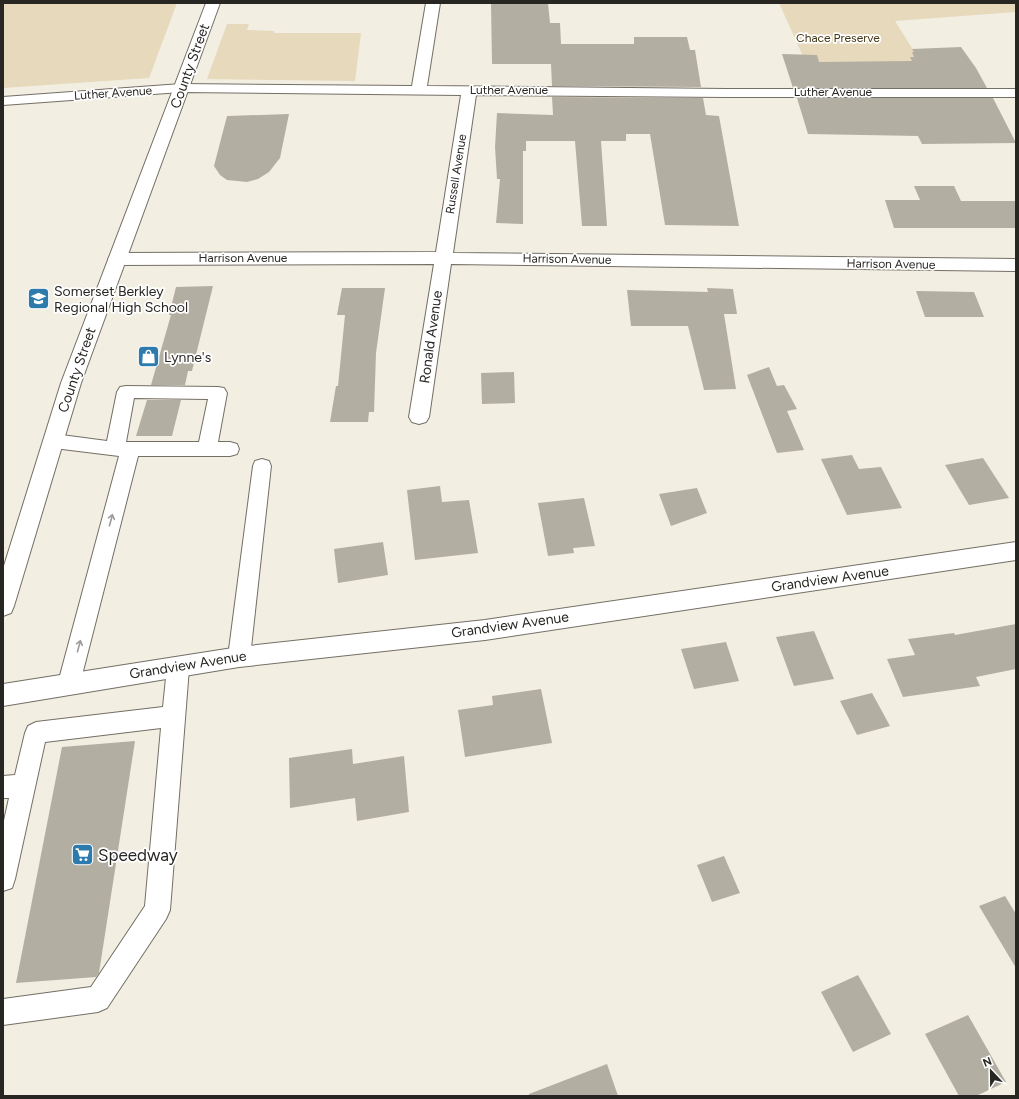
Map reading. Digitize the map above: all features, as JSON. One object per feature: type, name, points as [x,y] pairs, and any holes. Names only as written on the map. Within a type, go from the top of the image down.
[{"type":"street","name":"County Street","points":[[3,606],[71,383],[213,3]]},
{"type":"street","points":[[419,90],[433,3]]},
{"type":"street","name":"Luther Avenue","points":[[3,102],[181,88],[1016,93]]},
{"type":"street","name":"Russell Avenue","points":[[443,258],[469,90]]},
{"type":"street","name":"Harrison Avenue","points":[[118,259],[443,258],[1016,265]]},
{"type":"street","name":"Ronald Avenue","points":[[419,417],[443,258]]},
{"type":"street","name":"Grandview Avenue","points":[[3,695],[69,683],[178,668],[239,657],[485,630],[1016,551]]},
{"type":"lane","points":[[69,683],[122,450],[126,392],[218,392],[206,449]]},
{"type":"lane","points":[[54,441],[122,450],[230,449]]},
{"type":"lane","points":[[239,657],[262,466]]},
{"type":"lane","points":[[3,1012],[98,999],[157,910],[178,668]]},
{"type":"lane","points":[[3,879],[14,786],[36,733],[174,716]]},
{"type":"green space","points":[[3,3],[177,3],[149,78],[3,88]]},
{"type":"green space","name":"Chace Preserve","points":[[779,3],[1016,3],[1016,12],[895,21],[927,72],[811,74]]},
{"type":"green space","points":[[227,24],[249,24],[247,30],[274,31],[274,33],[361,33],[355,81],[207,79]]},
{"type":"building","points":[[491,3],[548,3],[550,23],[560,23],[561,44],[634,44],[634,37],[687,37],[690,50],[695,50],[701,87],[552,86],[551,64],[492,64]]},
{"type":"building","points":[[961,47],[976,68],[987,88],[793,88],[782,54],[817,55],[819,62],[912,61],[910,57],[914,57],[912,52],[914,52],[912,49]]},
{"type":"building","points":[[552,97],[703,98],[706,115],[719,116],[739,226],[665,225],[650,134],[626,134],[626,141],[601,141],[607,226],[582,226],[575,141],[526,141],[526,151],[523,151],[523,224],[496,223],[500,179],[497,179],[495,147],[497,113],[553,115]]},
{"type":"building","points":[[797,98],[993,98],[1016,143],[922,144],[918,136],[808,134]]},
{"type":"building","points":[[289,114],[280,158],[269,172],[258,179],[247,182],[227,180],[220,175],[214,166],[227,116]]},
{"type":"building","points":[[914,186],[954,186],[961,201],[1016,201],[1016,228],[894,228],[885,200],[920,200]]},
{"type":"building","points":[[213,286],[192,371],[188,371],[185,385],[151,385],[171,315],[169,315],[176,287]]},
{"type":"building","points":[[342,288],[385,288],[376,353],[374,412],[369,412],[368,422],[330,422],[336,386],[338,386],[345,315],[337,315]]},
{"type":"building","points":[[707,288],[733,289],[737,314],[724,314],[736,389],[704,390],[688,326],[631,326],[627,290],[708,292]]},
{"type":"building","points":[[916,291],[974,292],[984,317],[925,317]]},
{"type":"building","points":[[769,367],[777,386],[784,385],[797,409],[787,411],[804,450],[777,453],[747,375]]},
{"type":"building","points":[[514,372],[515,403],[482,404],[481,373]]},
{"type":"building","points":[[147,400],[181,400],[172,436],[136,436]]},
{"type":"building","points":[[852,455],[859,469],[881,467],[902,508],[847,515],[821,459]]},
{"type":"building","points":[[983,458],[1009,498],[969,505],[945,465]]},
{"type":"building","points":[[440,486],[442,502],[469,500],[478,553],[415,560],[407,490]]},
{"type":"building","points":[[697,488],[707,513],[671,526],[659,494]]},
{"type":"building","points":[[584,498],[595,546],[573,548],[574,553],[548,556],[538,503]]},
{"type":"building","points":[[383,542],[388,575],[338,583],[334,549]]},
{"type":"building","points":[[1016,624],[1016,669],[976,677],[980,686],[903,697],[887,659],[915,655],[908,639],[954,633],[955,635]]},
{"type":"building","points":[[814,631],[834,679],[794,686],[776,637]]},
{"type":"building","points":[[726,642],[739,681],[694,689],[681,649]]},
{"type":"building","points":[[541,689],[552,743],[465,757],[458,710],[493,705],[492,696]]},
{"type":"building","points":[[872,693],[890,726],[857,735],[840,701]]},
{"type":"building","points":[[135,741],[99,973],[96,977],[16,983],[62,747]]},
{"type":"building","points":[[352,749],[353,764],[404,756],[409,812],[357,821],[355,798],[290,808],[289,758]]},
{"type":"building","points":[[724,856],[740,893],[712,902],[697,865]]},
{"type":"building","points":[[1005,896],[1016,914],[1016,968],[979,906]]},
{"type":"building","points":[[858,975],[891,1034],[853,1052],[821,992]]},
{"type":"building","points":[[968,1015],[1006,1082],[976,1096],[959,1096],[925,1034]]},
{"type":"building","points":[[607,1064],[618,1096],[529,1096],[529,1094]]},
{"type":"place","name":"Somerset Berkley Regional High School","points":[[38,299]]},
{"type":"place","name":"Lynne's","points":[[149,357]]},
{"type":"place","name":"Speedway","points":[[83,855]]}]
